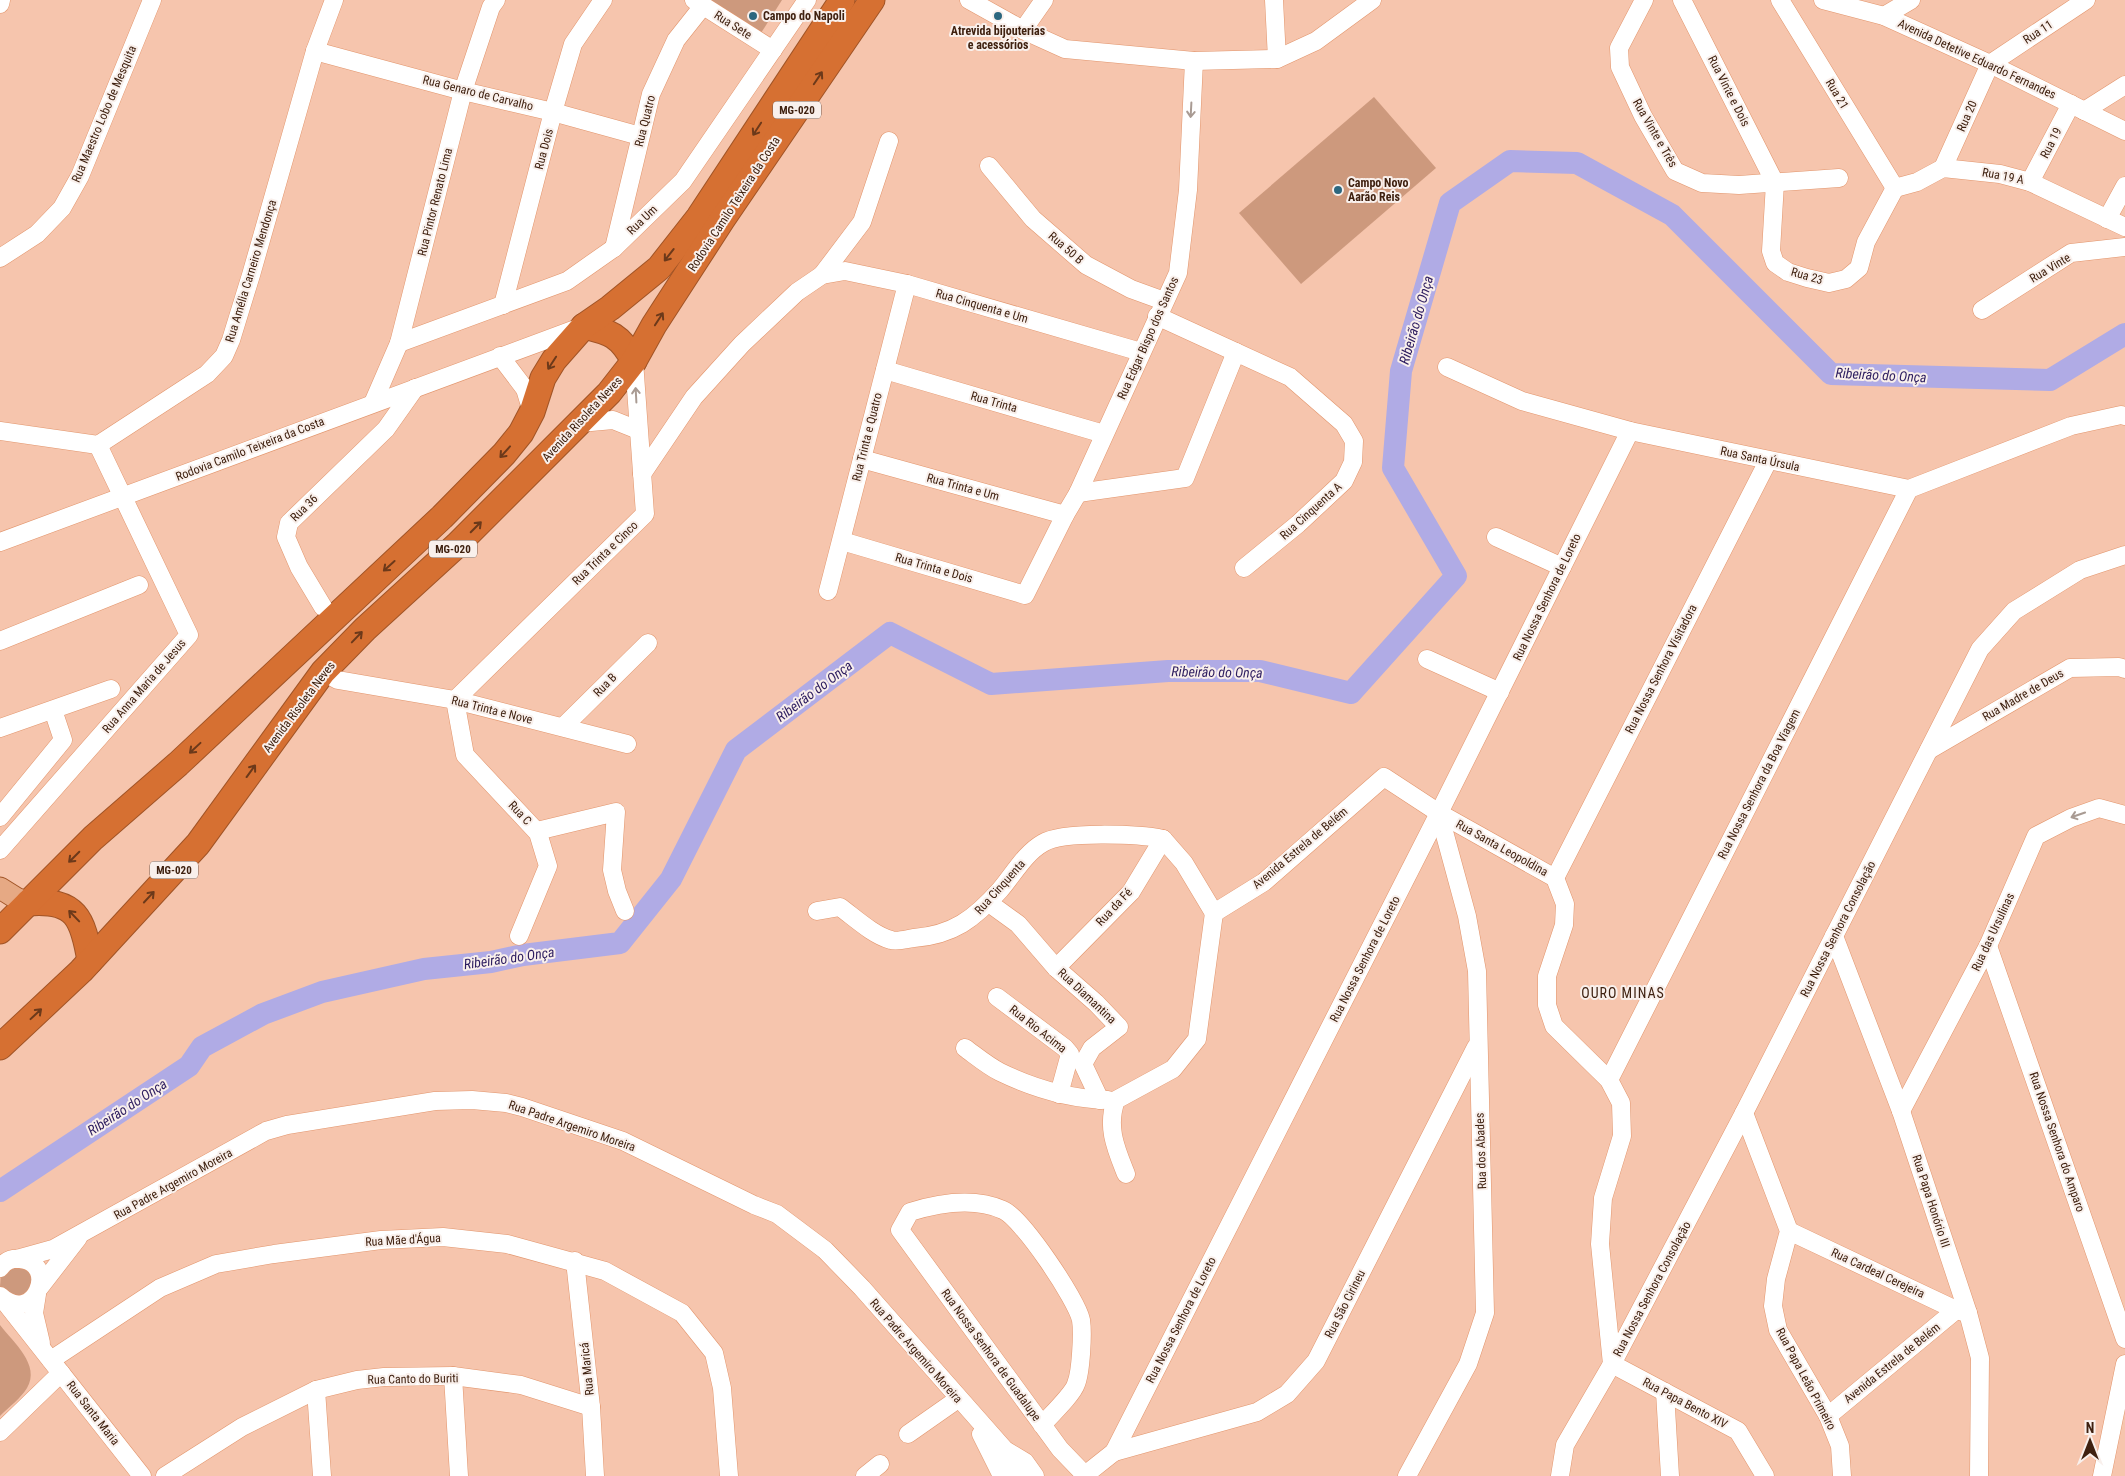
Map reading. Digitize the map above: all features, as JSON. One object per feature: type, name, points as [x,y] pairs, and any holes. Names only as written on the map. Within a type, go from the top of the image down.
[{"type":"highway","name":"Rodovia Camilo Teixeira da Costa","points":[[584,326],[610,308],[659,268],[699,217],[842,0]]},
{"type":"highway","name":"Rodovia Camilo Teixeira da Costa","points":[[634,361],[654,325],[722,220],[872,0]]},
{"type":"highway","points":[[584,326],[606,332],[619,339],[634,361]]},
{"type":"highway","name":"MG-020","points":[[0,931],[93,838],[178,764],[442,517],[504,454],[521,433],[532,412],[543,378],[554,360],[584,326]]},
{"type":"highway","name":"Avenida Risoleta Neves","points":[[0,1047],[82,971],[198,844],[323,672],[365,629],[457,546],[580,423],[609,393],[634,361]]},
{"type":"highway","points":[[28,903],[51,902],[70,910],[79,920],[86,935],[90,961]]},
{"type":"main road","points":[[0,888],[28,903]]},
{"type":"street","points":[[0,4],[1,0]]},
{"type":"street","name":"Rua Maestro Lobo de Mesquita","points":[[0,258],[37,234],[62,208],[80,176],[152,0]]},
{"type":"street","name":"Rua Amélia Carneiro Mendonça","points":[[98,445],[207,374],[224,356],[231,340],[251,276],[315,51],[334,0]]},
{"type":"street","name":"Rua Dois","points":[[503,306],[553,112],[573,44],[604,0]]},
{"type":"street","name":"Rua Um","points":[[399,343],[503,306],[567,280],[614,248],[683,180],[807,0]]},
{"type":"street","points":[[969,0],[1023,30],[1065,49],[1194,61],[1277,59],[1316,41],[1372,0]]},
{"type":"street","points":[[1023,30],[1044,0]]},
{"type":"street","points":[[1274,0],[1277,59]]},
{"type":"street","name":"Rua Vinte e Três","points":[[1644,0],[1619,48],[1620,67],[1643,116],[1675,171],[1702,183],[1739,185],[1839,178]]},
{"type":"street","name":"Rua Vinte e Dois","points":[[1682,0],[1775,183]]},
{"type":"street","name":"Rua 21","points":[[1780,0],[1895,188]]},
{"type":"street","name":"Avenida Detetive Eduardo Fernandes","points":[[1823,0],[1884,16],[1990,64],[2125,131]]},
{"type":"street","points":[[1884,16],[1912,0]]},
{"type":"street","name":"Rua 11","points":[[1990,64],[2086,0]]},
{"type":"street","name":"Rua Pintor Renato Lima","points":[[373,403],[399,343],[463,91],[491,2]]},
{"type":"street","name":"Rua Sete","points":[[698,3],[773,50]]},
{"type":"street","name":"Rua Quatro","points":[[614,248],[651,94],[676,40],[698,3]]},
{"type":"street","name":"Rua Genaro de Carvalho","points":[[315,51],[640,136]]},
{"type":"street","name":"Rua Edgar Bispo dos Santos","points":[[1025,595],[1078,493],[1178,273],[1188,190],[1194,61]]},
{"type":"street","name":"Rua 20","points":[[1943,168],[1990,64]]},
{"type":"street","points":[[2077,107],[2125,85]]},
{"type":"street","name":"Rua 19","points":[[2030,182],[2077,107]]},
{"type":"street","name":"Rua Cinquenta e Um","points":[[642,474],[694,397],[730,357],[797,292],[822,275],[862,222],[889,141]]},
{"type":"street","name":"Rua 50 B","points":[[988,166],[1033,219],[1086,265],[1131,289],[1161,309],[1236,352]]},
{"type":"street","points":[[1895,188],[1917,182],[1943,168]]},
{"type":"street","name":"Rua 19 A","points":[[1943,168],[2000,174],[2030,182],[2125,227]]},
{"type":"street","name":"Rua 23","points":[[1775,183],[1771,251],[1775,263],[1788,272],[1829,283],[1846,279],[1859,268],[1866,242],[1895,188]]},
{"type":"street","points":[[2107,219],[2125,186]]},
{"type":"street","name":"Rua Vinte","points":[[1982,310],[2071,254],[2125,247]]},
{"type":"street","name":"Rua Cinquenta e Um","points":[[822,275],[845,271],[907,284],[1141,352]]},
{"type":"street","name":"Rua Trinta e Quatro","points":[[828,591],[907,284]]},
{"type":"street","name":"Rodovia Camilo Teixeira da Costa","points":[[0,542],[584,326]]},
{"type":"street","points":[[1078,493],[1185,478],[1236,352]]},
{"type":"street","name":"Rua Cinquenta A","points":[[1236,352],[1290,377],[1344,424],[1354,441],[1353,462],[1344,481],[1298,524],[1244,568]]},
{"type":"street","points":[[500,356],[525,389],[532,412]]},
{"type":"street","name":"Rua Trinta e Cinco","points":[[455,700],[645,514],[634,361]]},
{"type":"street","name":"Rua Santa Úrsula","points":[[1447,368],[1522,401],[1630,431],[1909,489]]},
{"type":"street","name":"Rua Trinta","points":[[884,370],[1104,434]]},
{"type":"street","name":"Rua 36","points":[[322,607],[299,567],[286,537],[288,523],[386,429],[415,388]]},
{"type":"street","points":[[373,403],[386,429]]},
{"type":"street","points":[[1909,489],[2071,426],[2121,415],[2125,416]]},
{"type":"street","points":[[580,423],[613,420],[638,430]]},
{"type":"street","points":[[0,431],[98,445]]},
{"type":"street","name":"Rua Nossa Senhora de Loreto","points":[[1085,1476],[1114,1452],[1440,812],[1630,431]]},
{"type":"street","name":"Rua Anna Maria de Jesus","points":[[0,850],[189,635],[98,445]]},
{"type":"street","name":"Rua Trinta e Um","points":[[862,459],[1065,515]]},
{"type":"street","name":"Rua Nossa Senhora Visitadora","points":[[1555,878],[1768,461]]},
{"type":"street","name":"Rua Nossa Senhora da Boa Viagem","points":[[1609,1080],[1909,489]]},
{"type":"street","points":[[1496,537],[1562,567]]},
{"type":"street","name":"Rua Trinta e Dois","points":[[842,541],[1025,595]]},
{"type":"street","name":"Rua Nossa Senhora Consolação","points":[[1612,1364],[1744,1113],[1980,649],[2014,611],[2080,570],[2125,555]]},
{"type":"street","points":[[0,641],[139,585]]},
{"type":"street","name":"Rua B","points":[[563,727],[648,643]]},
{"type":"street","points":[[1428,659],[1500,692]]},
{"type":"street","name":"Rua Madre de Deus","points":[[1929,750],[2070,668],[2125,669]]},
{"type":"street","name":"Rua Trinta e Nove","points":[[323,672],[338,680],[455,700],[627,744]]},
{"type":"street","name":"Rua Trinta e Nove","points":[[305,695],[356,684]]},
{"type":"street","points":[[0,728],[112,690]]},
{"type":"street","name":"Rua C","points":[[455,700],[465,755],[537,831],[548,866],[519,936]]},
{"type":"street","points":[[0,817],[63,740],[53,710]]},
{"type":"street","name":"Rua Santa Leopoldina","points":[[1384,777],[1440,812],[1555,878],[1564,904],[1564,925],[1547,976],[1546,1005],[1554,1026],[1609,1080],[1621,1104],[1622,1136],[1603,1198],[1600,1244],[1612,1364]]},
{"type":"street","name":"Avenida Estrela de Belém","points":[[1214,912],[1264,882],[1384,777]]},
{"type":"street","name":"Rua das Ursulinas","points":[[1901,1111],[1988,946],[2036,836],[2071,818],[2098,808],[2125,816]]},
{"type":"street","points":[[537,831],[616,812],[612,870],[625,911]]},
{"type":"street","name":"Rua dos Abades","points":[[1415,1473],[1468,1364],[1485,1312],[1476,971],[1467,916],[1440,812]]},
{"type":"street","name":"Rua Cinquenta","points":[[817,911],[840,908],[867,927],[892,940],[922,938],[948,932],[969,921],[988,903],[1029,854],[1042,843],[1054,838],[1067,836],[1148,836],[1163,838]]},
{"type":"street","points":[[965,1048],[999,1072],[1041,1089],[1059,1094],[1108,1100],[1173,1069],[1197,1039],[1214,912],[1184,864],[1163,838]]},
{"type":"street","name":"Rua da Fé","points":[[1056,968],[1131,892],[1163,838]]},
{"type":"street","name":"Rua Diamantina","points":[[988,903],[1018,924],[1056,968],[1096,1003],[1119,1027],[1092,1048],[1083,1064],[1108,1100]]},
{"type":"street","name":"Rua Papa Honório III","points":[[1834,936],[1901,1111],[1962,1312],[1980,1358],[1979,1476]]},
{"type":"street","name":"Rua Nossa Senhora do Amparo","points":[[1988,946],[2125,1338]]},
{"type":"street","name":"Rua Rio Acima","points":[[997,997],[1065,1048],[1070,1054],[1059,1094]]},
{"type":"street","name":"Rua São Cirineu","points":[[1114,1452],[1257,1412],[1288,1394],[1316,1361],[1478,1044]]},
{"type":"street","points":[[1108,1100],[1112,1112],[1112,1138],[1126,1174]]},
{"type":"street","name":"Rua Padre Argemiro Moreira","points":[[0,1268],[11,1258],[53,1249],[273,1129],[287,1125],[435,1101],[506,1103],[623,1141],[754,1205],[777,1214],[825,1250],[862,1288],[1005,1450],[1018,1476]]},
{"type":"street","points":[[1744,1113],[1789,1231]]},
{"type":"street","name":"Rua Nossa Senhora de Guadalupe","points":[[1042,1425],[1076,1385],[1081,1354],[1081,1319],[1053,1266],[1031,1237],[1004,1210],[975,1203],[932,1205],[910,1212],[900,1230],[1042,1425],[1060,1449],[1085,1476]]},
{"type":"street","name":"Rua Cardeal Cerejeira","points":[[1789,1231],[1962,1312]]},
{"type":"street","name":"Rua Papa Leão Primeiro","points":[[1789,1231],[1776,1279],[1773,1306],[1778,1330],[1828,1416],[1840,1446],[1842,1476]]},
{"type":"street","name":"Rua Padre Argemiro Moreira","points":[[39,1290],[82,1234]]},
{"type":"street","name":"Rua Mãe d'Água","points":[[0,1432],[52,1361],[160,1288],[216,1264],[274,1254],[381,1240],[443,1238],[507,1244],[575,1261],[605,1271],[682,1313],[714,1352],[722,1388],[729,1476]]},
{"type":"street","points":[[1,1296],[13,1304],[20,1304],[27,1302],[39,1290],[41,1280],[35,1266],[30,1262],[11,1258]]},
{"type":"street","name":"Rua Maricá","points":[[575,1261],[591,1407],[594,1476]]},
{"type":"street","name":"Rua Santa Maria","points":[[39,1290],[34,1313],[52,1361]]},
{"type":"street","name":"Rua Santa Maria","points":[[1,1296],[142,1476]]},
{"type":"street","name":"Avenida Estrela de Belém","points":[[1828,1416],[1962,1312]]},
{"type":"street","points":[[1560,1476],[1565,1445],[1612,1364]]},
{"type":"street","name":"Rua Papa Bento XIV","points":[[1612,1364],[1738,1430],[1765,1476]]},
{"type":"street","points":[[2102,1476],[2125,1364]]},
{"type":"street","points":[[453,1376],[459,1476]]},
{"type":"street","name":"Rua Canto do Buriti","points":[[165,1476],[242,1427],[316,1390],[357,1380],[384,1377],[453,1376],[521,1386],[591,1407]]},
{"type":"street","points":[[316,1390],[322,1476]]},
{"type":"street","points":[[1665,1392],[1670,1476]]},
{"type":"street","points":[[908,1434],[964,1405],[1002,1476]]},
{"type":"street","name":"Rua Padre Argemiro Moreira","points":[[1005,1450],[1025,1462],[1035,1476]]},
{"type":"street","points":[[865,1476],[880,1464]]},
{"type":"shaded area","name":"Campo do Napoli","points":[[710,0],[782,0],[761,33]]},
{"type":"shaded area","name":"Campo Novo Aarão Reis","points":[[1374,97],[1436,168],[1301,284],[1239,213]]},
{"type":"shaded area","points":[[25,1263],[36,1281],[19,1300],[0,1287],[1,1273]]},
{"type":"shaded area","points":[[0,1325],[24,1354],[31,1371],[27,1388],[0,1416]]},
{"type":"waterway","name":"Ribeirão do Onça","points":[[0,1191],[189,1066],[202,1047],[263,1014],[322,992],[424,969],[491,962],[523,955],[620,943],[671,879],[736,750],[890,633],[991,684],[1168,671],[1260,671],[1351,693],[1456,576],[1393,468],[1401,371],[1450,203],[1510,161],[1577,163],[1672,215],[1831,374],[2050,380],[2125,334]]},
{"type":"place","name":"Campo do Napoli","points":[[753,16]]},
{"type":"place","name":"Atrevida bijouterias e acessórios","points":[[998,16]]},
{"type":"place","name":"Campo Novo Aarão Reis","points":[[1338,190]]},
{"type":"district","name":"OURO MINAS","points":[[1623,993]]}]
